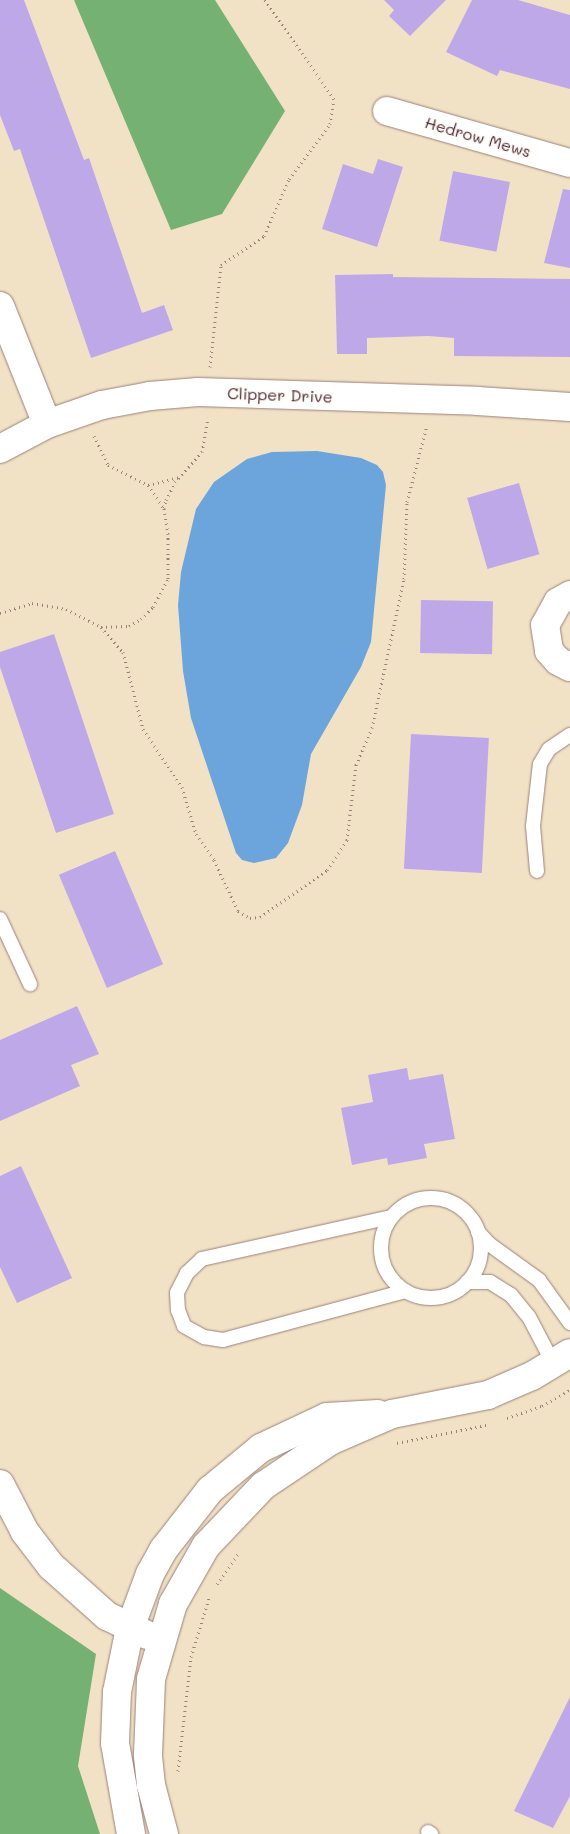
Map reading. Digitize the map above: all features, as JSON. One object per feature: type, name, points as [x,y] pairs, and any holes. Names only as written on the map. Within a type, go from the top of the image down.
[{"type":"street","name":"Hedrow Mews","points":[[387,111],[570,163]]},
{"type":"street","points":[[0,306],[47,424]]},
{"type":"street","name":"Clipper Drive","points":[[0,449],[47,424],[82,412],[150,396],[211,393],[476,401],[570,407]]},
{"type":"street","points":[[570,595],[558,602],[545,625],[549,651],[570,667]]},
{"type":"street","points":[[131,1834],[122,1796],[114,1718],[130,1628],[144,1587],[164,1550],[193,1508],[231,1470],[268,1444],[313,1421],[336,1414],[392,1414],[488,1395],[562,1358]]},
{"type":"street","points":[[164,1834],[151,1785],[147,1727],[151,1679],[160,1641],[173,1604],[195,1561],[222,1527],[263,1486],[330,1441],[392,1414]]},
{"type":"street","points":[[0,1484],[25,1532],[51,1566],[80,1595],[130,1628],[160,1641]]},
{"type":"lane","points":[[537,872],[533,826],[540,764],[549,749],[570,735]]},
{"type":"lane","points":[[0,919],[30,984]]},
{"type":"lane","points":[[406,1291],[223,1340],[204,1337],[184,1326],[178,1310],[177,1293],[187,1274],[202,1259],[391,1217],[417,1200],[434,1198],[451,1202],[466,1212],[478,1232],[489,1244],[539,1280],[570,1323]]},
{"type":"lane","points":[[391,1217],[383,1231],[383,1262],[389,1276],[406,1291],[430,1298],[445,1296],[466,1282],[480,1260],[478,1232]]},
{"type":"lane","points":[[466,1282],[490,1282],[511,1295],[562,1358]]},
{"type":"path","points":[[164,508],[179,477],[202,452],[211,393],[209,376],[221,265],[264,236],[288,180],[330,124],[334,99],[265,0]]},
{"type":"path","points":[[82,412],[108,465],[148,485],[164,508],[168,534],[168,579],[153,606],[141,619],[129,626],[101,627]]},
{"type":"path","points":[[0,613],[32,603],[66,609],[101,627],[124,652],[143,729],[182,787],[196,834],[214,860],[238,911],[250,918],[260,917],[328,870],[347,840],[356,765],[372,728],[404,579],[407,502],[428,422]]},
{"type":"path","points":[[148,485],[179,477]]},
{"type":"path","points":[[501,1420],[542,1406],[570,1390]]},
{"type":"path","points":[[391,1445],[494,1422]]},
{"type":"path","points":[[215,1588],[245,1545]]},
{"type":"path","points":[[178,1775],[191,1657],[211,1594]]},
{"type":"green space","points":[[74,0],[215,0],[285,111],[222,214],[171,230]]},
{"type":"green space","points":[[0,1588],[96,1654],[78,1766],[100,1834],[0,1834]]},
{"type":"water","points":[[317,451],[361,458],[377,465],[383,472],[386,485],[371,642],[361,667],[311,754],[302,805],[288,843],[276,858],[254,863],[242,860],[236,853],[191,718],[183,671],[178,605],[181,572],[196,509],[214,482],[247,459],[272,452]]},
{"type":"building","points":[[0,0],[24,0],[84,160],[89,158],[142,313],[164,305],[173,330],[91,358],[20,149],[14,151],[0,115]]},
{"type":"building","points":[[384,0],[446,0],[410,36],[389,16],[394,10]]},
{"type":"building","points":[[472,0],[518,0],[570,15],[570,89],[500,70],[497,76],[446,52]]},
{"type":"building","points":[[378,159],[403,167],[377,247],[322,229],[343,164],[373,174]]},
{"type":"building","points":[[453,171],[510,182],[496,252],[439,241]]},
{"type":"building","points":[[563,189],[570,190],[570,268],[544,263]]},
{"type":"building","points":[[393,274],[393,277],[570,279],[570,357],[454,356],[454,338],[428,336],[367,338],[367,354],[337,354],[335,275]]},
{"type":"building","points":[[519,483],[539,554],[487,569],[467,498]]},
{"type":"building","points":[[421,600],[493,601],[492,654],[420,653]]},
{"type":"building","points":[[54,634],[114,814],[56,833],[0,667],[0,652]]},
{"type":"building","points":[[411,734],[489,738],[482,873],[404,869]]},
{"type":"building","points":[[115,851],[163,964],[107,988],[59,875]]},
{"type":"building","points":[[77,1006],[99,1054],[71,1065],[80,1086],[0,1121],[0,1040]]},
{"type":"building","points":[[407,1068],[409,1080],[443,1074],[455,1139],[424,1144],[427,1158],[388,1165],[387,1158],[352,1165],[341,1108],[373,1102],[368,1075]]},
{"type":"building","points":[[21,1166],[72,1278],[17,1303],[0,1267],[0,1176]]},
{"type":"building","points":[[570,1697],[570,1796],[553,1828],[514,1811]]}]
